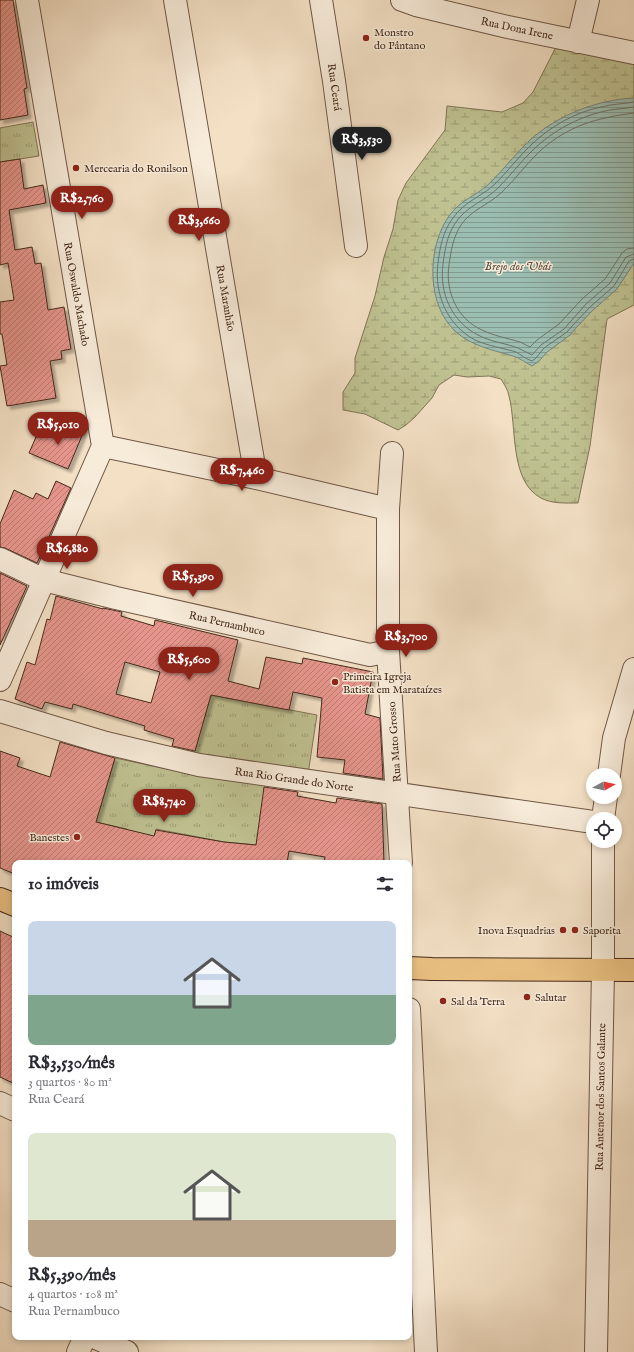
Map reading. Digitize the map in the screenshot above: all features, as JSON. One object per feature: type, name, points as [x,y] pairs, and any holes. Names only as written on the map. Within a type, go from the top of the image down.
[{"type":"main road","points":[[0,899],[12,904]]},
{"type":"main road","points":[[412,968],[634,970]]},
{"type":"street","name":"Rua Oswaldo Machado","points":[[27,0],[103,446]]},
{"type":"street","name":"Rua Maranhão","points":[[175,0],[256,478]]},
{"type":"street","name":"Rua Ceará","points":[[321,0],[334,81],[356,246]]},
{"type":"street","points":[[578,42],[588,0]]},
{"type":"street","name":"Rua Dona Irene","points":[[412,2],[578,42],[634,53]]},
{"type":"street","points":[[0,680],[103,446],[256,478],[388,509]]},
{"type":"street","name":"Rua Mato Grosso","points":[[392,453],[388,509],[388,651],[401,860]]},
{"type":"street","name":"Rua Pernambuco","points":[[0,559],[44,580],[116,598],[370,655],[388,651]]},
{"type":"street","points":[[610,768],[614,738],[634,668]]},
{"type":"street","name":"Rua Rio Grande do Norte","points":[[0,711],[106,743],[199,766],[586,821]]},
{"type":"street","name":"Rua Antenor dos Santos Galante","points":[[596,1352],[603,970],[603,848]]},
{"type":"street","points":[[0,1103],[12,1109]]},
{"type":"street","points":[[412,1139],[416,1290],[426,1352]]},
{"type":"street","points":[[0,1294],[12,1300]]},
{"type":"street","points":[[78,1352],[84,1340]]},
{"type":"street","points":[[101,1340],[127,1352]]},
{"type":"green space","points":[[559,41],[634,54],[634,305],[607,319],[590,446],[578,503],[559,503],[545,500],[531,490],[524,479],[516,452],[508,394],[501,379],[489,376],[467,377],[454,375],[439,385],[432,398],[415,417],[398,430],[365,414],[343,410],[343,392],[355,373],[355,358],[375,296],[384,257],[393,229],[398,200],[406,183],[445,130],[447,106],[502,112],[523,103],[533,92]]},
{"type":"green space","points":[[33,122],[39,156],[0,162],[0,128]]},
{"type":"green space","points":[[211,695],[317,715],[308,774],[194,753]]},
{"type":"green space","points":[[115,758],[167,769],[265,784],[257,845],[224,842],[156,829],[152,848],[124,843],[127,829],[96,822]]},
{"type":"water","name":"Brejo dos Ubás","points":[[634,98],[634,263],[617,289],[593,310],[570,335],[547,352],[532,366],[521,359],[482,347],[461,336],[446,320],[439,306],[433,275],[437,243],[449,216],[464,201],[486,187],[530,140],[553,123],[578,110],[620,99]]},
{"type":"building","points":[[0,0],[13,0],[27,88],[24,89],[28,115],[0,120]]},
{"type":"building","points":[[20,159],[24,189],[43,185],[46,203],[9,210],[15,250],[32,247],[35,264],[41,263],[48,310],[64,307],[71,349],[61,351],[62,359],[50,361],[56,398],[7,406],[0,366],[7,365],[2,334],[0,334],[0,302],[14,300],[8,263],[0,265],[0,162]]},
{"type":"building","points":[[86,426],[68,469],[29,453],[36,437]]},
{"type":"building","points":[[56,481],[71,488],[37,563],[0,547],[0,524],[14,490],[33,499],[36,493],[48,499]]},
{"type":"building","points":[[0,573],[27,586],[0,645]]},
{"type":"building","points":[[56,596],[103,609],[122,612],[121,616],[154,626],[155,620],[238,640],[228,681],[259,689],[266,657],[302,664],[303,658],[373,672],[365,714],[380,718],[383,779],[343,773],[345,760],[317,757],[322,698],[293,692],[289,710],[211,695],[195,751],[172,746],[174,739],[144,730],[145,726],[73,704],[72,709],[45,702],[42,709],[15,699],[27,662],[35,665],[47,619],[50,620]],"holes":[[[125,662],[160,672],[151,703],[116,694]]]},
{"type":"building","points":[[60,742],[115,758],[96,822],[154,836],[156,830],[224,842],[256,845],[264,787],[298,792],[297,796],[336,803],[337,798],[382,804],[384,860],[324,860],[325,857],[289,851],[288,860],[12,860],[12,873],[0,868],[0,751],[20,758],[17,766],[50,777]]},
{"type":"building","points":[[0,931],[12,937],[12,1083],[0,1077]]},
{"type":"place","name":"Monstro do Pântano","points":[[366,38]]},
{"type":"place","name":"Mercearia do Ronilson","points":[[76,168]]},
{"type":"place","name":"Primeira Igreja Batista em Marataízes","points":[[335,682]]},
{"type":"place","name":"Banestes","points":[[77,837]]},
{"type":"place","name":"Inova Esquadrias","points":[[563,930]]},
{"type":"place","name":"Saporita","points":[[575,930]]},
{"type":"place","name":"Salutar","points":[[527,997]]},
{"type":"place","name":"Sal da Terra","points":[[443,1001]]}]
